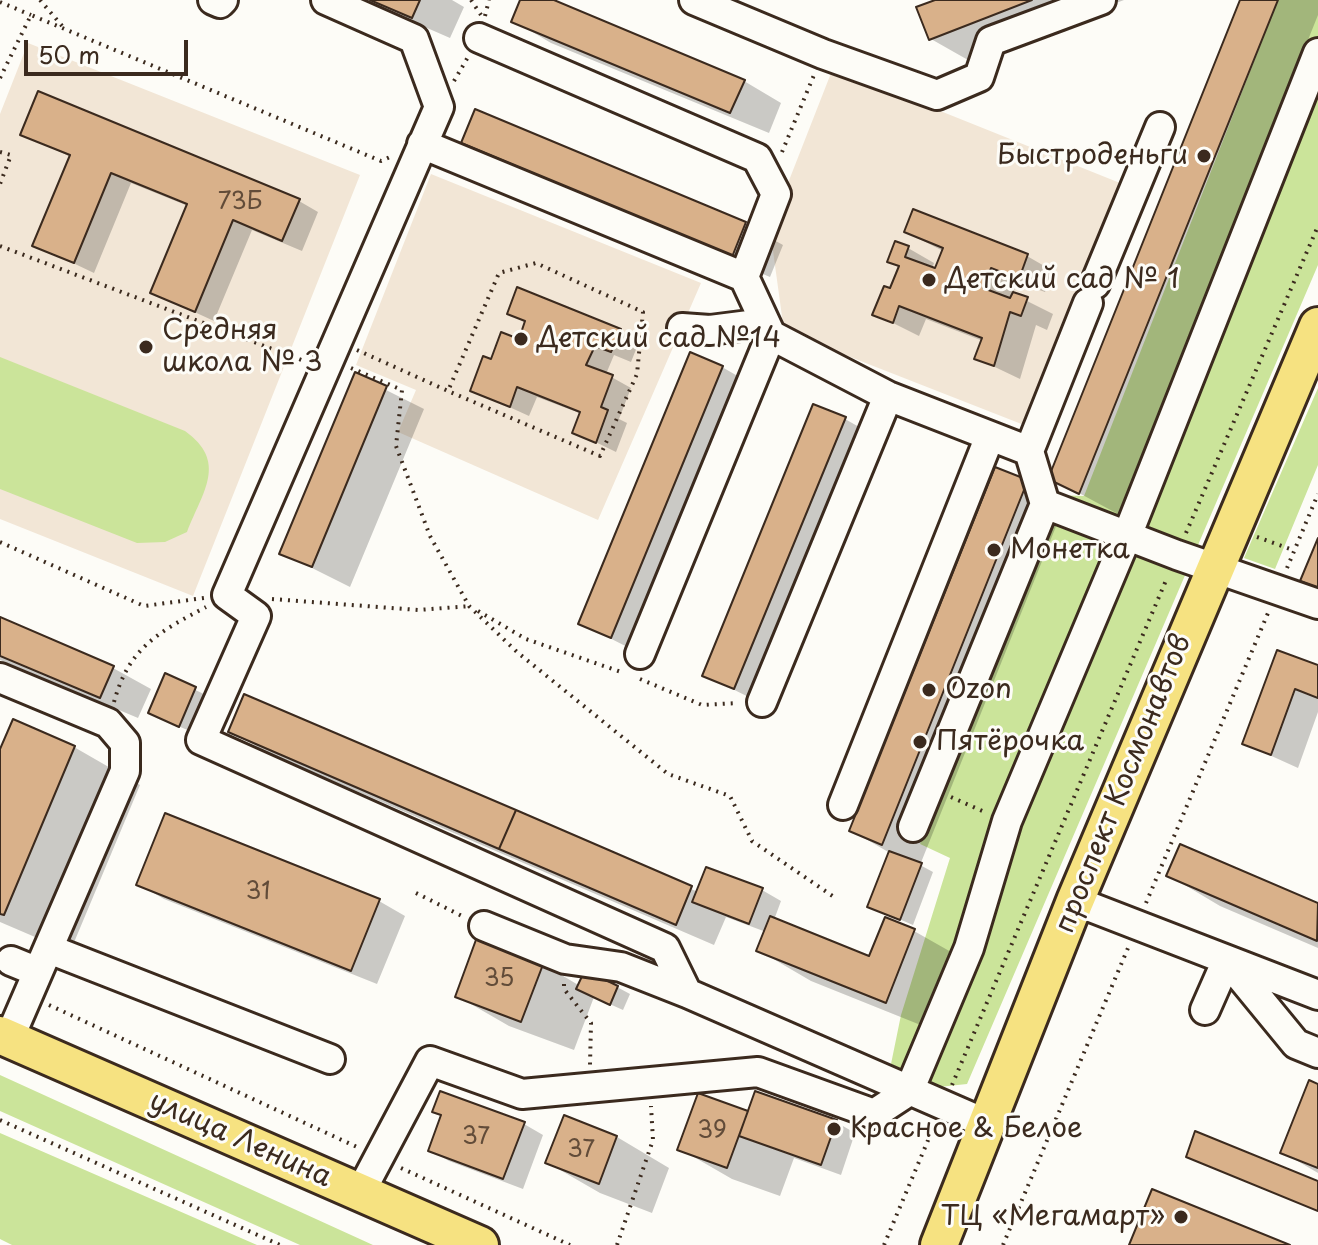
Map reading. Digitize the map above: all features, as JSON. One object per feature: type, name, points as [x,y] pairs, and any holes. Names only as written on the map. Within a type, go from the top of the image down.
[{"type":"main road","name":"проспект Космонавтов","points":[[939,1245],[1075,901],[1318,326]]},
{"type":"main road","name":"улица Ленина","points":[[4,1037],[480,1245]]},
{"type":"street","points":[[213,0],[220,3],[223,0]]},
{"type":"street","points":[[326,0],[414,39],[439,107],[227,595],[256,616],[201,740],[665,948],[687,993]]},
{"type":"street","points":[[713,3],[823,54],[937,95],[979,77],[991,41],[1101,0]]},
{"type":"street","points":[[482,29],[757,158],[776,194],[744,277]]},
{"type":"street","points":[[360,1193],[430,1061],[522,1094],[758,1072],[874,1114],[909,1091],[969,948],[1007,821],[1127,536],[1318,53]]},
{"type":"street","points":[[913,827],[1045,504],[1029,451],[1160,127]]},
{"type":"street","points":[[422,144],[744,277],[768,329],[640,654]]},
{"type":"street","points":[[682,328],[768,329],[888,396],[1029,451]]},
{"type":"street","points":[[762,702],[888,396]]},
{"type":"street","points":[[843,805],[990,436]]},
{"type":"street","points":[[1045,504],[1177,555],[1318,604]]},
{"type":"street","points":[[0,678],[108,723],[125,743],[125,771],[38,972],[4,1037]]},
{"type":"street","points":[[1075,901],[1318,995]]},
{"type":"street","points":[[484,926],[565,959],[621,967],[987,1124]]},
{"type":"street","points":[[1205,1010],[1227,960]]},
{"type":"street","points":[[1227,960],[1296,1044],[1318,1053]]},
{"type":"street","points":[[11,961],[38,972],[330,1059]]},
{"type":"path","points":[[40,0],[65,29]]},
{"type":"path","points":[[471,0],[482,29]]},
{"type":"path","points":[[0,2],[381,161],[422,144]]},
{"type":"path","points":[[0,78],[31,15]]},
{"type":"path","points":[[776,194],[780,158],[823,54]]},
{"type":"path","points":[[0,152],[11,155],[0,184]]},
{"type":"path","points":[[884,1245],[1318,226]]},
{"type":"path","points":[[0,246],[324,369],[344,365],[402,390],[396,446],[430,536],[469,606],[517,652],[668,774],[730,796],[752,841],[834,897]]},
{"type":"path","points":[[357,350],[448,391],[600,456],[637,374],[643,312],[536,263],[499,273],[448,391]]},
{"type":"path","points":[[1003,1245],[1318,494]]},
{"type":"path","points":[[0,542],[144,606],[227,595],[418,610],[469,606],[526,639],[702,705],[762,702]]},
{"type":"path","points":[[108,723],[122,672],[154,634],[227,595]]},
{"type":"path","points":[[944,794],[967,804]]},
{"type":"path","points":[[416,893],[484,926]]},
{"type":"path","points":[[565,959],[564,989],[591,1023],[591,1056]]},
{"type":"path","points":[[38,972],[380,1158],[570,1245]]},
{"type":"path","points":[[617,1245],[653,1140],[650,1082]]},
{"type":"path","points":[[0,1120],[280,1245]]},
{"type":"shaded area","name":"Средняя школа № 3","points":[[28,43],[360,175],[193,596],[0,519],[0,114]]},
{"type":"shaded area","name":"Детский сад № 1","points":[[833,68],[1120,183],[1024,425],[784,331],[770,229]]},
{"type":"shaded area","name":"Детский сад №14","points":[[431,174],[701,283],[598,520],[398,432],[416,390],[356,365]]},
{"type":"green space","points":[[1278,0],[1318,0],[1318,265],[967,1084],[939,1087],[891,1064],[901,1015],[950,858],[920,844],[1053,495],[1084,496]]},
{"type":"green space","points":[[0,357],[185,431],[198,443],[206,454],[208,478],[187,532],[165,542],[137,543],[0,489]]},
{"type":"green space","points":[[1318,388],[1318,465],[1275,569],[1244,558]]},
{"type":"green space","points":[[0,1075],[373,1245],[300,1245],[0,1111]]},
{"type":"green space","points":[[0,1133],[257,1245],[12,1245],[0,1239]]},
{"type":"building","points":[[370,0],[420,0],[412,18]]},
{"type":"building","points":[[520,0],[554,0],[745,80],[730,113],[511,22]]},
{"type":"building","points":[[935,0],[1032,0],[929,40],[916,7]]},
{"type":"building","points":[[1240,0],[1278,0],[1079,494],[1048,479]]},
{"type":"building","points":[[38,91],[300,199],[282,241],[233,220],[195,312],[150,293],[187,204],[111,173],[74,263],[32,246],[70,155],[20,135]]},
{"type":"building","points":[[475,109],[746,222],[732,257],[461,143]]},
{"type":"building","points":[[913,209],[1028,254],[1019,279],[991,268],[983,288],[1010,298],[1013,292],[1028,297],[1021,316],[1010,312],[994,366],[974,359],[982,338],[899,306],[893,323],[872,315],[884,286],[890,288],[899,266],[887,262],[895,241],[909,246],[905,257],[935,268],[943,248],[904,232]]},
{"type":"building","points":[[517,287],[621,329],[611,352],[595,346],[586,365],[613,375],[601,407],[608,410],[596,443],[572,433],[580,412],[517,387],[510,407],[470,391],[483,356],[491,359],[501,332],[519,339],[525,321],[507,314]]},
{"type":"building","points":[[690,352],[723,366],[611,638],[578,624]]},
{"type":"building","points":[[355,372],[387,386],[312,567],[279,554]]},
{"type":"building","points":[[813,404],[846,417],[734,689],[702,676]]},
{"type":"building","points":[[995,467],[1028,480],[882,845],[849,831]]},
{"type":"building","points":[[1318,538],[1318,588],[1300,581]]},
{"type":"building","points":[[0,617],[114,666],[100,698],[0,656]]},
{"type":"building","points":[[1277,650],[1318,665],[1318,698],[1295,689],[1271,755],[1242,744]]},
{"type":"building","points":[[165,673],[196,687],[179,727],[148,713]]},
{"type":"building","points":[[244,694],[516,810],[499,849],[228,732]]},
{"type":"building","points":[[13,719],[75,746],[4,915],[0,914],[0,749]]},
{"type":"building","points":[[516,810],[692,886],[676,925],[499,849]]},
{"type":"building","points":[[165,813],[380,899],[351,971],[136,885]]},
{"type":"building","points":[[1180,844],[1318,903],[1317,941],[1166,876]]},
{"type":"building","points":[[889,851],[922,863],[900,920],[867,907]]},
{"type":"building","points":[[706,867],[763,888],[749,924],[692,902]]},
{"type":"building","points":[[770,916],[869,956],[885,917],[915,929],[886,1003],[756,951]]},
{"type":"building","points":[[477,937],[544,962],[521,1022],[455,997]]},
{"type":"building","points":[[585,970],[618,986],[610,1005],[576,989]]},
{"type":"building","points":[[1309,1080],[1318,1084],[1318,1168],[1280,1153]]},
{"type":"building","points":[[440,1091],[525,1122],[503,1179],[428,1151],[441,1115],[432,1112]]},
{"type":"building","points":[[755,1091],[837,1120],[821,1165],[739,1136]]},
{"type":"building","points":[[698,1093],[748,1111],[727,1168],[677,1150]]},
{"type":"building","points":[[564,1115],[617,1136],[599,1184],[545,1163]]},
{"type":"building","points":[[1195,1131],[1318,1181],[1318,1211],[1186,1157]]},
{"type":"building","name":"ТЦ «Мегамарт»","points":[[1152,1189],[1290,1245],[1129,1245]]},
{"type":"place","name":"Быстроденьги","points":[[1204,156]]},
{"type":"place","name":"Детский сад № 1","points":[[929,280]]},
{"type":"place","name":"Детский сад №14","points":[[521,339]]},
{"type":"place","name":"Средняя школа № 3","points":[[146,347]]},
{"type":"place","name":"Монетка","points":[[994,550]]},
{"type":"place","name":"Ozon","points":[[929,690]]},
{"type":"place","name":"Пятёрочка","points":[[920,742]]},
{"type":"place","name":"Красное & Белое","points":[[834,1129]]},
{"type":"place","name":"ТЦ «Мегамарт»","points":[[1181,1217]]}]
